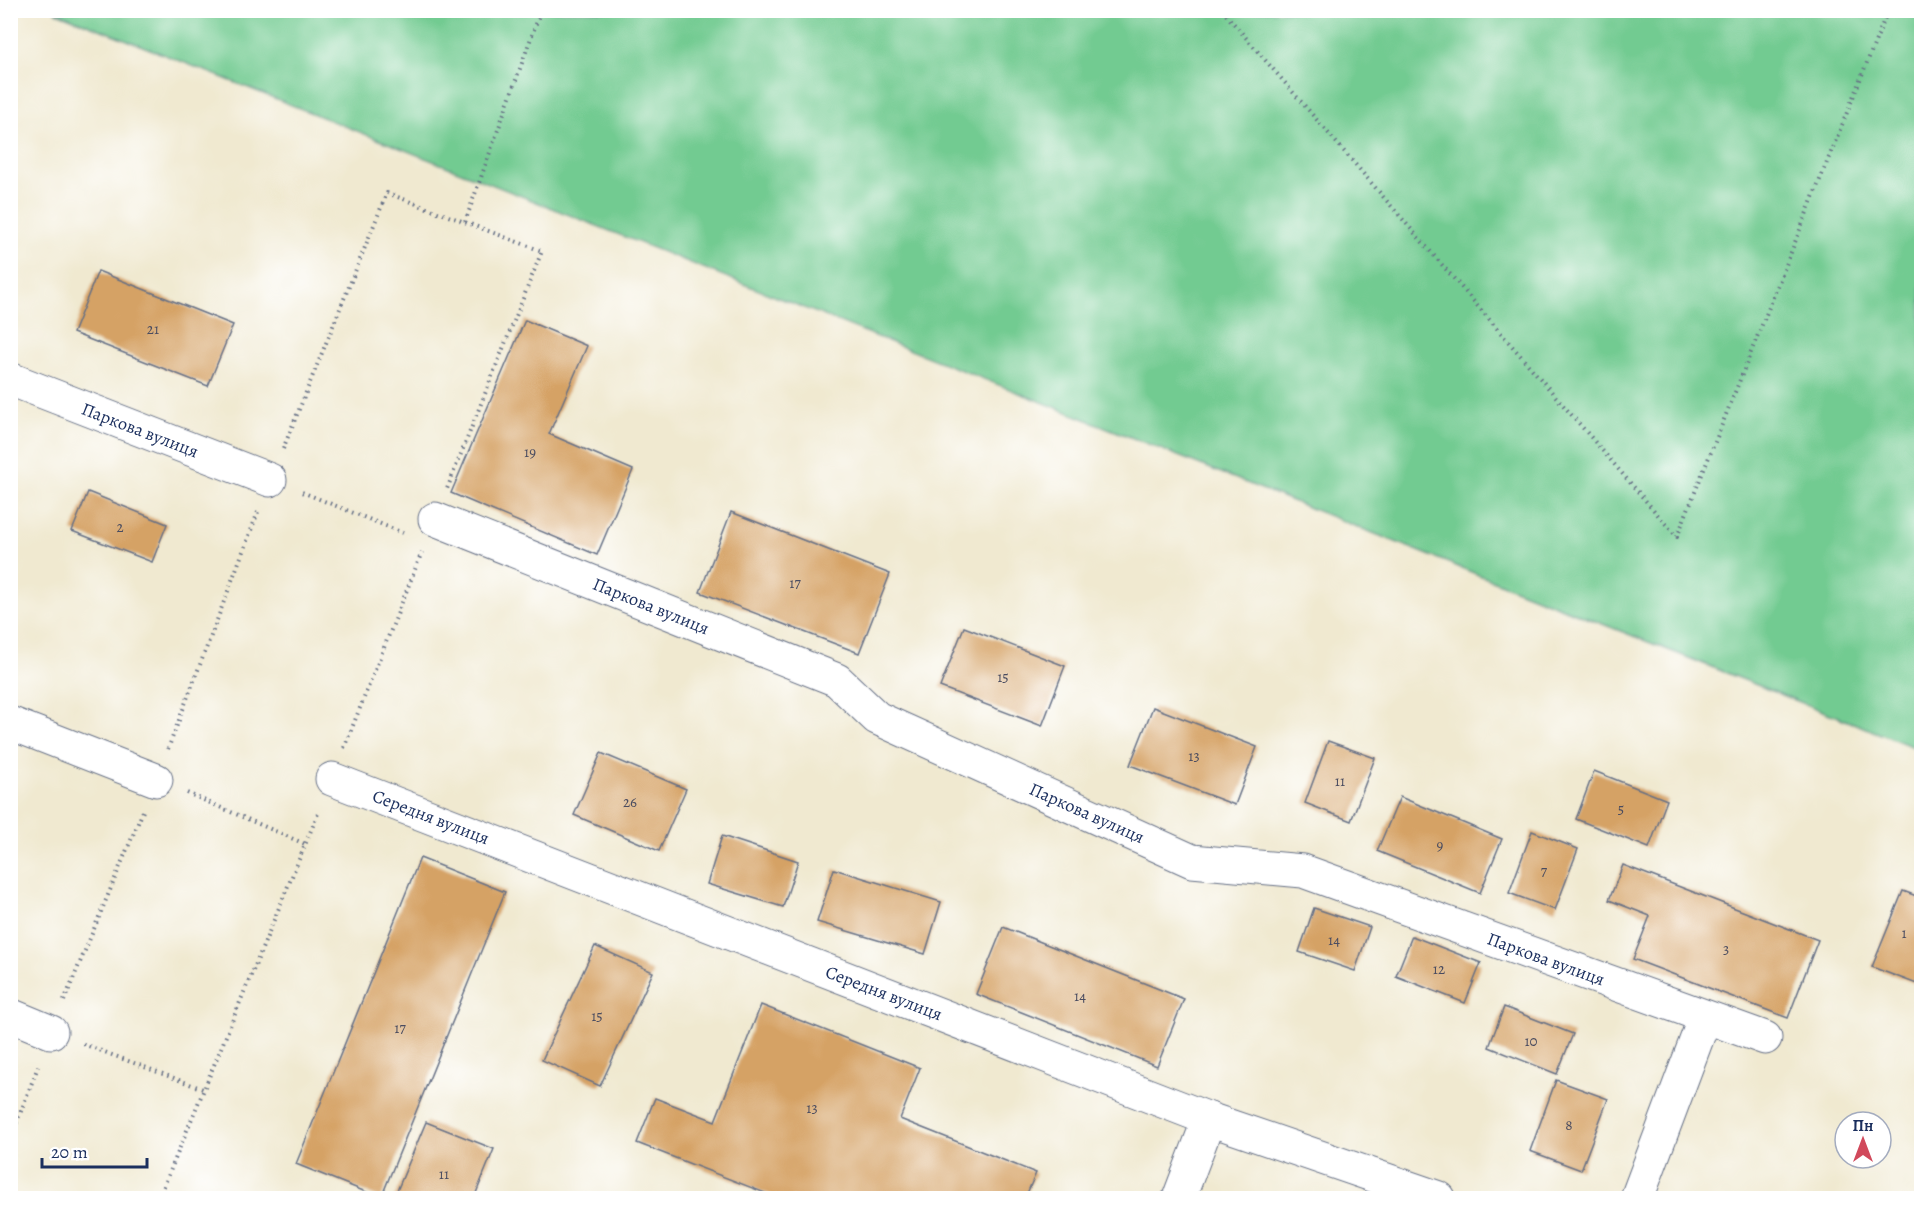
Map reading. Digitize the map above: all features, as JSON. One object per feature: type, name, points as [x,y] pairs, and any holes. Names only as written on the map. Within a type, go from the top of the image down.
[{"type":"street","name":"Паркова вулиця","points":[[10,379],[270,480]]},
{"type":"street","name":"Паркова вулиця","points":[[430,530],[837,680],[877,718],[1192,861],[1303,871],[1765,1038]]},
{"type":"street","points":[[10,723],[156,780]]},
{"type":"street","name":"Середня вулиця","points":[[332,779],[1209,1119],[1439,1198]]},
{"type":"street","points":[[10,1015],[51,1032]]},
{"type":"street","points":[[1638,1198],[1705,1017]]},
{"type":"street","points":[[1179,1198],[1209,1119]]},
{"type":"path","points":[[465,222],[541,10]]},
{"type":"path","points":[[1222,10],[1677,537],[1888,10]]},
{"type":"path","points":[[10,1140],[51,1032],[156,780],[270,480],[387,193],[542,251],[332,779],[159,1198]]},
{"type":"path","points":[[270,480],[430,530]]},
{"type":"path","points":[[156,780],[305,843]]},
{"type":"path","points":[[51,1032],[203,1089]]},
{"type":"green space","points":[[54,11],[1921,11],[1921,750]]},
{"type":"building","points":[[98,271],[233,325],[208,386],[73,333]]},
{"type":"building","points":[[525,320],[587,346],[549,434],[633,470],[597,555],[451,493]]},
{"type":"building","points":[[88,492],[167,524],[152,562],[72,531]]},
{"type":"building","points":[[731,512],[890,574],[859,653],[700,592]]},
{"type":"building","points":[[964,627],[1065,666],[1042,726],[940,687]]},
{"type":"building","points":[[1153,707],[1257,747],[1235,805],[1130,765]]},
{"type":"building","points":[[1328,741],[1375,758],[1351,821],[1305,803]]},
{"type":"building","points":[[601,753],[686,789],[659,851],[574,815]]},
{"type":"building","points":[[1594,771],[1667,800],[1649,848],[1576,819]]},
{"type":"building","points":[[1400,797],[1502,839],[1480,893],[1377,851]]},
{"type":"building","points":[[1532,831],[1578,849],[1555,910],[1509,893]]},
{"type":"building","points":[[722,836],[798,861],[783,907],[707,884]]},
{"type":"building","points":[[420,858],[505,892],[381,1198],[296,1164]]},
{"type":"building","points":[[1623,865],[1818,940],[1788,1018],[1633,959],[1650,916],[1609,900]]},
{"type":"building","points":[[834,869],[941,902],[925,954],[817,922]]},
{"type":"building","points":[[1903,891],[1922,898],[1922,986],[1872,967]]},
{"type":"building","points":[[1314,908],[1370,927],[1355,971],[1299,952]]},
{"type":"building","points":[[1003,927],[1184,999],[1157,1066],[976,994]]},
{"type":"building","points":[[1412,936],[1481,963],[1465,1003],[1396,976]]},
{"type":"building","points":[[595,946],[653,972],[600,1086],[542,1060]]},
{"type":"building","points":[[761,1005],[920,1068],[900,1119],[1036,1173],[1025,1198],[778,1198],[637,1143],[655,1098],[715,1121]]},
{"type":"building","points":[[1504,1007],[1573,1034],[1557,1074],[1489,1047]]},
{"type":"building","points":[[1556,1080],[1608,1099],[1581,1170],[1530,1151]]},
{"type":"building","points":[[426,1122],[494,1149],[474,1198],[394,1198]]}]
